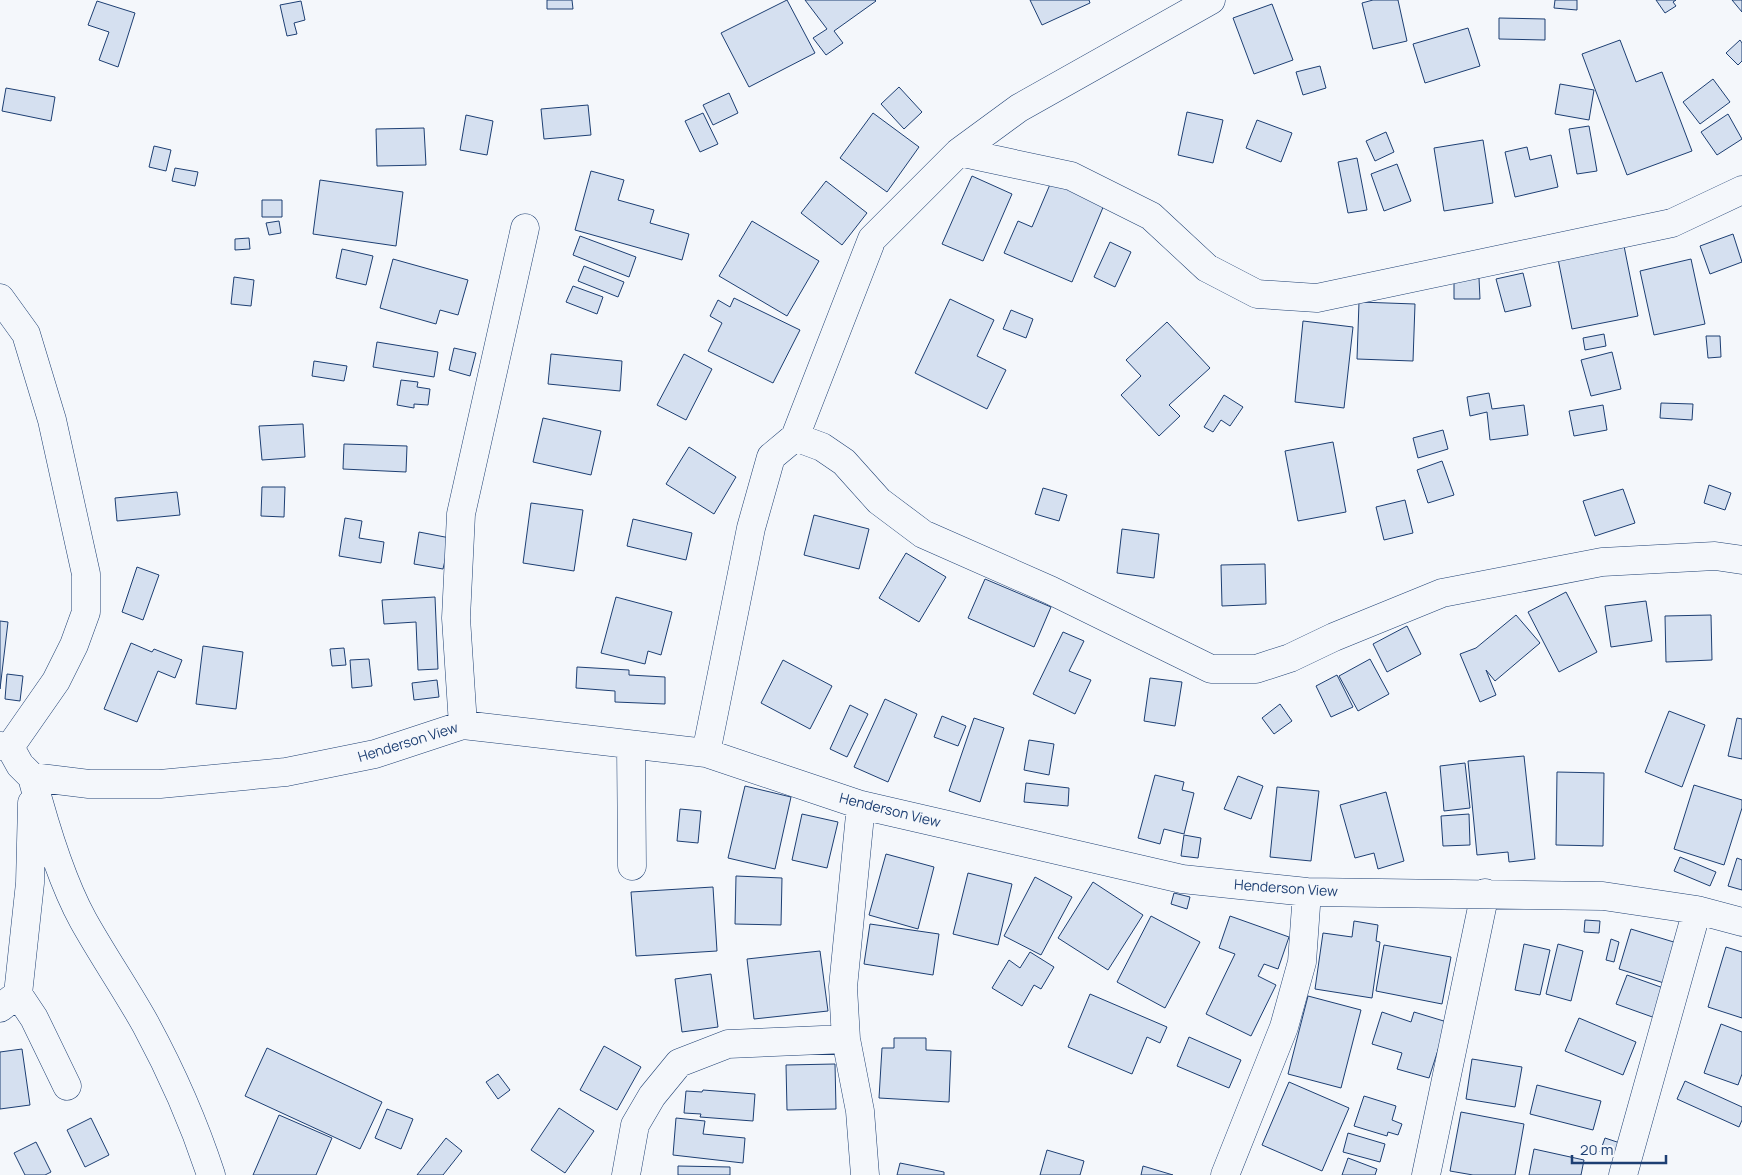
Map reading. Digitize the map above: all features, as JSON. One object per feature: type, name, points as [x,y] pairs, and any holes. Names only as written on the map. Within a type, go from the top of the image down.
[{"type":"street","points":[[706,753],[751,528],[768,466],[771,457],[795,437],[872,239],[959,152],[1019,108],[1212,0]]},
{"type":"street","points":[[959,152],[1070,176],[1151,216],[1207,268],[1256,294],[1317,298],[1672,223],[1742,190]]},
{"type":"street","points":[[463,725],[456,618],[461,514],[524,228]]},
{"type":"street","points":[[0,298],[26,334],[52,420],[86,574],[86,612],[74,645],[56,681],[5,746],[32,777],[45,824],[83,919],[146,1026],[173,1078],[198,1137],[210,1175]]},
{"type":"street","points":[[795,437],[822,447],[844,462],[879,501],[923,534],[1050,590],[1211,669],[1256,669],[1290,658],[1334,637],[1442,593],[1602,562],[1714,556],[1742,560]]},
{"type":"street","name":"Henderson View","points":[[32,777],[89,784],[160,784],[286,772],[375,754],[463,725],[706,753],[861,806],[1182,879],[1307,892],[1603,896],[1697,910],[1742,922]]},
{"type":"street","points":[[631,745],[632,866]]},
{"type":"street","points":[[32,777],[30,883],[9,1001],[34,1018],[67,1086]]},
{"type":"street","points":[[861,806],[843,987],[846,1039],[860,1111],[865,1175]]},
{"type":"street","points":[[1226,1175],[1284,1027],[1302,962],[1307,892]]},
{"type":"street","points":[[1426,1175],[1485,893]]},
{"type":"street","points":[[1623,1175],[1697,910]]},
{"type":"street","points":[[626,1175],[636,1125],[652,1096],[679,1063],[728,1044],[846,1039]]},
{"type":"building","points":[[547,0],[572,0],[573,9],[547,9]]},
{"type":"building","points":[[787,0],[815,53],[749,87],[721,33]]},
{"type":"building","points":[[805,0],[876,1],[834,31],[843,43],[826,55],[813,38],[827,29]]},
{"type":"building","points":[[1030,0],[1089,0],[1090,3],[1042,25]]},
{"type":"building","points":[[1373,0],[1398,0],[1407,41],[1373,49],[1362,3]]},
{"type":"building","points":[[1555,0],[1577,0],[1577,10],[1554,8]]},
{"type":"building","points":[[1656,0],[1676,0],[1673,2],[1676,6],[1665,13]]},
{"type":"building","points":[[1732,0],[1742,0],[1742,12]]},
{"type":"building","points":[[97,1],[135,13],[118,67],[99,60],[109,32],[88,25]]},
{"type":"building","points":[[301,1],[305,20],[294,23],[297,34],[287,36],[280,5]]},
{"type":"building","points":[[1272,4],[1293,60],[1254,74],[1233,18]]},
{"type":"building","points":[[1499,18],[1545,19],[1545,40],[1499,39]]},
{"type":"building","points":[[1468,28],[1480,66],[1425,83],[1413,44]]},
{"type":"building","points":[[1620,40],[1636,82],[1662,72],[1692,151],[1627,175],[1582,54]]},
{"type":"building","points":[[1740,40],[1742,43],[1742,61],[1738,65],[1726,53]]},
{"type":"building","points":[[1320,66],[1326,88],[1303,95],[1296,72]]},
{"type":"building","points":[[1713,79],[1730,102],[1700,124],[1683,102]]},
{"type":"building","points":[[1560,84],[1594,90],[1589,120],[1555,114]]},
{"type":"building","points":[[899,87],[922,112],[904,129],[881,104]]},
{"type":"building","points":[[6,88],[55,97],[51,121],[2,111]]},
{"type":"building","points":[[729,93],[738,113],[713,125],[703,105]]},
{"type":"building","points":[[588,105],[591,135],[544,139],[541,109]]},
{"type":"building","points":[[1187,112],[1223,120],[1213,163],[1178,155]]},
{"type":"building","points":[[703,113],[718,144],[700,152],[685,121]]},
{"type":"building","points":[[873,113],[919,147],[887,192],[840,158]]},
{"type":"building","points":[[1728,114],[1742,139],[1717,155],[1701,132]]},
{"type":"building","points":[[466,115],[493,121],[487,155],[460,150]]},
{"type":"building","points":[[1257,120],[1292,133],[1281,162],[1246,148]]},
{"type":"building","points":[[1589,126],[1597,171],[1577,174],[1569,129]]},
{"type":"building","points":[[424,128],[426,165],[377,166],[376,129]]},
{"type":"building","points":[[1386,132],[1394,152],[1375,161],[1366,141]]},
{"type":"building","points":[[1483,140],[1493,203],[1444,211],[1434,148]]},
{"type":"building","points":[[154,146],[171,150],[166,171],[149,167]]},
{"type":"building","points":[[1527,147],[1530,160],[1551,155],[1558,187],[1515,197],[1505,152]]},
{"type":"building","points":[[1357,158],[1367,210],[1348,213],[1338,162]]},
{"type":"building","points":[[1397,164],[1411,201],[1384,211],[1371,174]]},
{"type":"building","points":[[175,168],[198,172],[195,186],[172,181]]},
{"type":"building","points":[[591,171],[624,180],[618,200],[654,210],[650,223],[689,234],[682,260],[575,230]]},
{"type":"building","points":[[972,176],[1012,194],[983,261],[942,244]]},
{"type":"building","points":[[320,180],[403,192],[396,246],[313,234]]},
{"type":"building","points":[[826,181],[867,213],[842,245],[801,213]]},
{"type":"building","points":[[1051,182],[1104,205],[1072,282],[1004,253],[1018,221],[1032,227]]},
{"type":"building","points":[[262,200],[282,200],[282,217],[262,217]]},
{"type":"building","points":[[279,221],[281,233],[269,235],[266,223]]},
{"type":"building","points":[[752,221],[819,261],[787,316],[719,276]]},
{"type":"building","points":[[1733,234],[1742,262],[1710,274],[1700,246]]},
{"type":"building","points":[[580,236],[636,257],[629,277],[573,255]]},
{"type":"building","points":[[249,238],[250,249],[235,250],[235,239]]},
{"type":"building","points":[[1110,242],[1131,252],[1115,287],[1094,277]]},
{"type":"building","points":[[1624,246],[1638,316],[1572,329],[1558,259]]},
{"type":"building","points":[[342,249],[373,256],[366,285],[336,278]]},
{"type":"building","points":[[393,259],[468,280],[458,315],[440,310],[436,324],[380,308]]},
{"type":"building","points":[[1691,259],[1705,324],[1654,335],[1640,271]]},
{"type":"building","points":[[584,266],[624,282],[618,297],[578,281]]},
{"type":"building","points":[[1523,273],[1531,306],[1505,312],[1496,279]]},
{"type":"building","points":[[234,277],[254,280],[251,306],[231,304]]},
{"type":"building","points":[[1479,278],[1480,299],[1454,299],[1454,279]]},
{"type":"building","points":[[573,286],[603,297],[597,314],[566,302]]},
{"type":"building","points":[[734,298],[800,330],[773,383],[708,351],[722,323],[710,316],[718,300],[730,307]]},
{"type":"building","points":[[950,299],[994,320],[977,356],[1006,370],[987,409],[915,373]]},
{"type":"building","points":[[1359,302],[1415,304],[1413,361],[1357,359]]},
{"type":"building","points":[[1011,310],[1033,319],[1026,338],[1003,329]]},
{"type":"building","points":[[1303,321],[1353,327],[1344,408],[1295,402]]},
{"type":"building","points":[[1167,322],[1210,368],[1169,405],[1180,416],[1159,436],[1121,395],[1141,376],[1126,360]]},
{"type":"building","points":[[1604,334],[1606,346],[1585,350],[1583,338]]},
{"type":"building","points":[[1706,336],[1720,336],[1721,357],[1708,358]]},
{"type":"building","points":[[377,342],[438,352],[434,377],[373,367]]},
{"type":"building","points":[[454,348],[476,353],[470,376],[449,370]]},
{"type":"building","points":[[1612,352],[1621,389],[1591,396],[1581,360]]},
{"type":"building","points":[[551,354],[622,361],[620,391],[548,384]]},
{"type":"building","points":[[684,354],[712,369],[686,420],[657,405]]},
{"type":"building","points":[[314,361],[347,366],[344,381],[312,376]]},
{"type":"building","points":[[401,380],[418,382],[417,387],[430,389],[428,405],[414,404],[414,408],[397,405]]},
{"type":"building","points":[[1489,393],[1492,409],[1524,405],[1528,435],[1490,440],[1487,412],[1470,416],[1467,397]]},
{"type":"building","points":[[1224,395],[1243,407],[1230,426],[1221,420],[1213,432],[1204,427]]},
{"type":"building","points":[[1661,403],[1693,404],[1692,420],[1660,418]]},
{"type":"building","points":[[1603,405],[1607,430],[1574,436],[1569,411]]},
{"type":"building","points":[[543,418],[601,431],[591,475],[533,462]]},
{"type":"building","points":[[303,424],[305,457],[262,460],[259,426]]},
{"type":"building","points":[[1443,430],[1448,449],[1418,458],[1413,438]]},
{"type":"building","points":[[1333,442],[1346,512],[1298,521],[1285,451]]},
{"type":"building","points":[[344,444],[407,446],[406,472],[343,469]]},
{"type":"building","points":[[689,447],[736,477],[714,514],[666,484]]},
{"type":"building","points":[[1442,461],[1454,495],[1428,503],[1417,470]]},
{"type":"building","points":[[1709,485],[1731,493],[1725,510],[1704,503]]},
{"type":"building","points":[[262,487],[285,487],[284,517],[261,516]]},
{"type":"building","points":[[1043,488],[1067,495],[1059,521],[1035,514]]},
{"type":"building","points":[[1623,489],[1635,523],[1595,536],[1583,501]]},
{"type":"building","points":[[177,492],[180,515],[117,521],[115,498]]},
{"type":"building","points":[[1405,500],[1413,533],[1384,540],[1376,507]]},
{"type":"building","points":[[531,503],[583,510],[574,571],[523,563]]},
{"type":"building","points":[[814,515],[869,529],[859,569],[804,555]]},
{"type":"building","points":[[345,518],[362,521],[359,538],[384,542],[381,563],[339,556]]},
{"type":"building","points":[[633,519],[692,533],[686,560],[627,546]]},
{"type":"building","points":[[1122,529],[1159,534],[1154,578],[1117,573]]},
{"type":"building","points":[[419,532],[450,538],[443,569],[414,564]]},
{"type":"building","points":[[906,553],[946,577],[919,622],[879,598]]},
{"type":"building","points":[[1265,564],[1266,604],[1222,606],[1221,565]]},
{"type":"building","points":[[137,567],[159,575],[143,620],[122,612]]},
{"type":"building","points":[[985,579],[1051,607],[1034,647],[968,618]]},
{"type":"building","points":[[1566,592],[1597,652],[1559,672],[1528,612]]},
{"type":"building","points":[[435,597],[438,669],[418,670],[416,622],[384,624],[382,600]]},
{"type":"building","points":[[616,597],[672,612],[661,655],[648,651],[645,664],[601,653]]},
{"type":"building","points":[[1646,601],[1652,641],[1611,647],[1605,606]]},
{"type":"building","points":[[1516,615],[1540,643],[1495,681],[1486,670],[1496,695],[1480,702],[1460,654],[1476,648]]},
{"type":"building","points":[[1711,615],[1712,660],[1666,662],[1665,616]]},
{"type":"building","points":[[0,621],[8,622],[0,689]]},
{"type":"building","points":[[1407,626],[1421,654],[1387,672],[1373,644]]},
{"type":"building","points":[[1063,632],[1084,641],[1069,671],[1091,680],[1075,714],[1033,694]]},
{"type":"building","points":[[131,643],[152,652],[154,649],[182,660],[175,678],[158,671],[137,722],[104,709]]},
{"type":"building","points":[[203,646],[243,652],[236,709],[196,704]]},
{"type":"building","points":[[344,648],[346,665],[332,666],[330,649]]},
{"type":"building","points":[[369,659],[372,686],[352,688],[350,660]]},
{"type":"building","points":[[1370,659],[1389,694],[1358,711],[1339,676]]},
{"type":"building","points":[[783,660],[832,686],[810,729],[761,703]]},
{"type":"building","points":[[577,667],[629,670],[629,675],[665,677],[665,704],[615,702],[615,691],[576,688]]},
{"type":"building","points":[[7,674],[23,676],[20,701],[5,699]]},
{"type":"building","points":[[1337,675],[1353,707],[1331,717],[1316,686]]},
{"type":"building","points":[[1150,678],[1182,682],[1175,726],[1144,721]]},
{"type":"building","points":[[437,680],[439,697],[414,700],[412,683]]},
{"type":"building","points":[[885,699],[917,714],[888,782],[854,767]]},
{"type":"building","points":[[1280,704],[1292,721],[1274,734],[1262,718]]},
{"type":"building","points":[[850,705],[868,714],[847,757],[830,749]]},
{"type":"building","points":[[1669,711],[1705,725],[1682,787],[1645,772]]},
{"type":"building","points":[[942,716],[966,726],[958,746],[934,737]]},
{"type":"building","points":[[974,718],[1004,728],[980,802],[949,791]]},
{"type":"building","points":[[1737,718],[1742,719],[1742,759],[1728,756]]},
{"type":"building","points":[[1029,740],[1054,744],[1049,775],[1024,770]]},
{"type":"building","points":[[1524,756],[1535,859],[1509,862],[1508,852],[1477,855],[1468,761]]},
{"type":"building","points":[[1465,763],[1470,808],[1444,811],[1440,766]]},
{"type":"building","points":[[1557,772],[1604,773],[1603,846],[1556,845]]},
{"type":"building","points":[[1155,775],[1184,782],[1182,790],[1194,793],[1184,834],[1164,829],[1160,844],[1138,838]]},
{"type":"building","points":[[1238,776],[1263,786],[1251,819],[1224,809]]},
{"type":"building","points":[[1026,783],[1069,788],[1068,806],[1024,802]]},
{"type":"building","points":[[1694,785],[1742,800],[1742,808],[1724,865],[1674,849]]},
{"type":"building","points":[[745,786],[791,797],[775,869],[728,858]]},
{"type":"building","points":[[1277,787],[1319,791],[1311,861],[1270,857]]},
{"type":"building","points":[[1386,792],[1404,861],[1378,869],[1374,853],[1355,858],[1340,805]]},
{"type":"building","points":[[680,809],[701,811],[698,843],[677,841]]},
{"type":"building","points":[[802,814],[838,822],[827,868],[792,860]]},
{"type":"building","points":[[1469,814],[1470,845],[1443,846],[1441,816]]},
{"type":"building","points":[[1184,835],[1201,838],[1198,858],[1181,856]]},
{"type":"building","points":[[886,854],[934,867],[918,929],[869,915]]},
{"type":"building","points":[[1680,857],[1716,872],[1710,886],[1674,871]]},
{"type":"building","points":[[1737,858],[1742,860],[1742,890],[1728,886]]},
{"type":"building","points":[[968,873],[1012,884],[998,945],[953,934]]},
{"type":"building","points":[[736,876],[782,878],[781,925],[735,924]]},
{"type":"building","points":[[1035,877],[1072,897],[1041,955],[1004,936]]},
{"type":"building","points":[[1093,882],[1143,915],[1108,970],[1058,938]]},
{"type":"building","points":[[713,887],[717,951],[636,956],[631,892]]},
{"type":"building","points":[[1174,893],[1190,897],[1187,909],[1171,904]]},
{"type":"building","points":[[1151,916],[1200,942],[1165,1008],[1117,982]]},
{"type":"building","points":[[1230,916],[1289,937],[1278,969],[1264,964],[1258,976],[1276,985],[1251,1036],[1206,1014],[1235,954],[1219,948]]},
{"type":"building","points":[[1585,920],[1600,921],[1599,933],[1584,932]]},
{"type":"building","points":[[1354,921],[1378,925],[1376,941],[1380,942],[1372,998],[1315,989],[1323,933],[1352,937]]},
{"type":"building","points":[[870,924],[939,934],[933,975],[864,964]]},
{"type":"building","points":[[1631,929],[1677,943],[1664,983],[1619,969]]},
{"type":"building","points":[[1611,939],[1619,942],[1614,962],[1606,960]]},
{"type":"building","points":[[1524,944],[1550,950],[1540,995],[1515,990]]},
{"type":"building","points":[[1558,944],[1583,951],[1571,1001],[1546,994]]},
{"type":"building","points":[[1384,945],[1451,957],[1442,1004],[1376,991]]},
{"type":"building","points":[[1726,947],[1742,952],[1742,1018],[1708,1007]]},
{"type":"building","points":[[820,951],[828,1011],[754,1019],[747,959]]},
{"type":"building","points":[[1030,952],[1054,967],[1041,989],[1034,985],[1022,1006],[992,988],[1009,960],[1020,968]]},
{"type":"building","points":[[711,974],[718,1027],[682,1032],[675,979]]},
{"type":"building","points":[[1627,975],[1669,990],[1658,1019],[1616,1004]]},
{"type":"building","points":[[1090,994],[1167,1027],[1160,1043],[1147,1037],[1132,1074],[1068,1047]]},
{"type":"building","points":[[1308,996],[1361,1010],[1341,1088],[1288,1074]]},
{"type":"building","points":[[1382,1012],[1411,1022],[1414,1012],[1447,1022],[1429,1078],[1397,1069],[1402,1053],[1372,1044]]},
{"type":"building","points":[[1579,1018],[1636,1042],[1623,1075],[1565,1051]]},
{"type":"building","points":[[1721,1024],[1742,1032],[1742,1074],[1738,1085],[1704,1073]]},
{"type":"building","points":[[1189,1037],[1241,1060],[1229,1088],[1177,1066]]},
{"type":"building","points":[[894,1038],[926,1038],[926,1050],[951,1051],[949,1102],[879,1098],[882,1048],[894,1048]]},
{"type":"building","points":[[604,1046],[641,1067],[617,1110],[580,1090]]},
{"type":"building","points":[[267,1048],[382,1102],[360,1149],[245,1096]]},
{"type":"building","points":[[22,1049],[30,1105],[0,1109],[0,1052]]},
{"type":"building","points":[[1472,1059],[1522,1067],[1515,1107],[1466,1099]]},
{"type":"building","points":[[835,1064],[836,1109],[787,1110],[786,1065]]},
{"type":"building","points":[[498,1074],[510,1090],[498,1099],[486,1082]]},
{"type":"building","points":[[1685,1081],[1742,1107],[1742,1120],[1739,1127],[1677,1099]]},
{"type":"building","points":[[1289,1082],[1349,1108],[1322,1171],[1262,1145]]},
{"type":"building","points":[[1537,1085],[1601,1101],[1593,1130],[1530,1114]]},
{"type":"building","points":[[703,1090],[755,1094],[753,1121],[700,1117],[701,1114],[684,1113],[686,1091],[702,1092]]},
{"type":"building","points":[[1364,1096],[1396,1106],[1392,1120],[1402,1124],[1398,1135],[1388,1132],[1387,1136],[1354,1126]]},
{"type":"building","points":[[559,1108],[594,1131],[565,1173],[531,1150]]},
{"type":"building","points":[[387,1109],[413,1119],[401,1149],[375,1138]]},
{"type":"building","points":[[1461,1112],[1524,1124],[1515,1175],[1473,1175],[1450,1171]]},
{"type":"building","points":[[279,1115],[332,1138],[316,1175],[253,1175]]},
{"type":"building","points":[[91,1118],[109,1155],[85,1167],[67,1130]]},
{"type":"building","points":[[676,1118],[705,1121],[703,1134],[745,1138],[743,1163],[673,1155]]},
{"type":"building","points":[[1348,1133],[1385,1144],[1380,1162],[1343,1152]]},
{"type":"building","points":[[446,1138],[462,1151],[443,1175],[417,1175]]},
{"type":"building","points":[[1605,1138],[1629,1146],[1625,1160],[1600,1152]]},
{"type":"building","points":[[36,1142],[51,1172],[45,1175],[25,1175],[14,1153]]},
{"type":"building","points":[[1534,1149],[1584,1160],[1581,1175],[1529,1175]]},
{"type":"building","points":[[1047,1150],[1084,1161],[1080,1175],[1040,1175]]},
{"type":"building","points":[[1348,1158],[1377,1169],[1375,1175],[1342,1175]]},
{"type":"building","points":[[900,1163],[944,1172],[944,1175],[897,1175]]},
{"type":"building","points":[[678,1166],[730,1167],[730,1175],[678,1175]]},
{"type":"building","points":[[1143,1166],[1173,1175],[1141,1175]]}]
